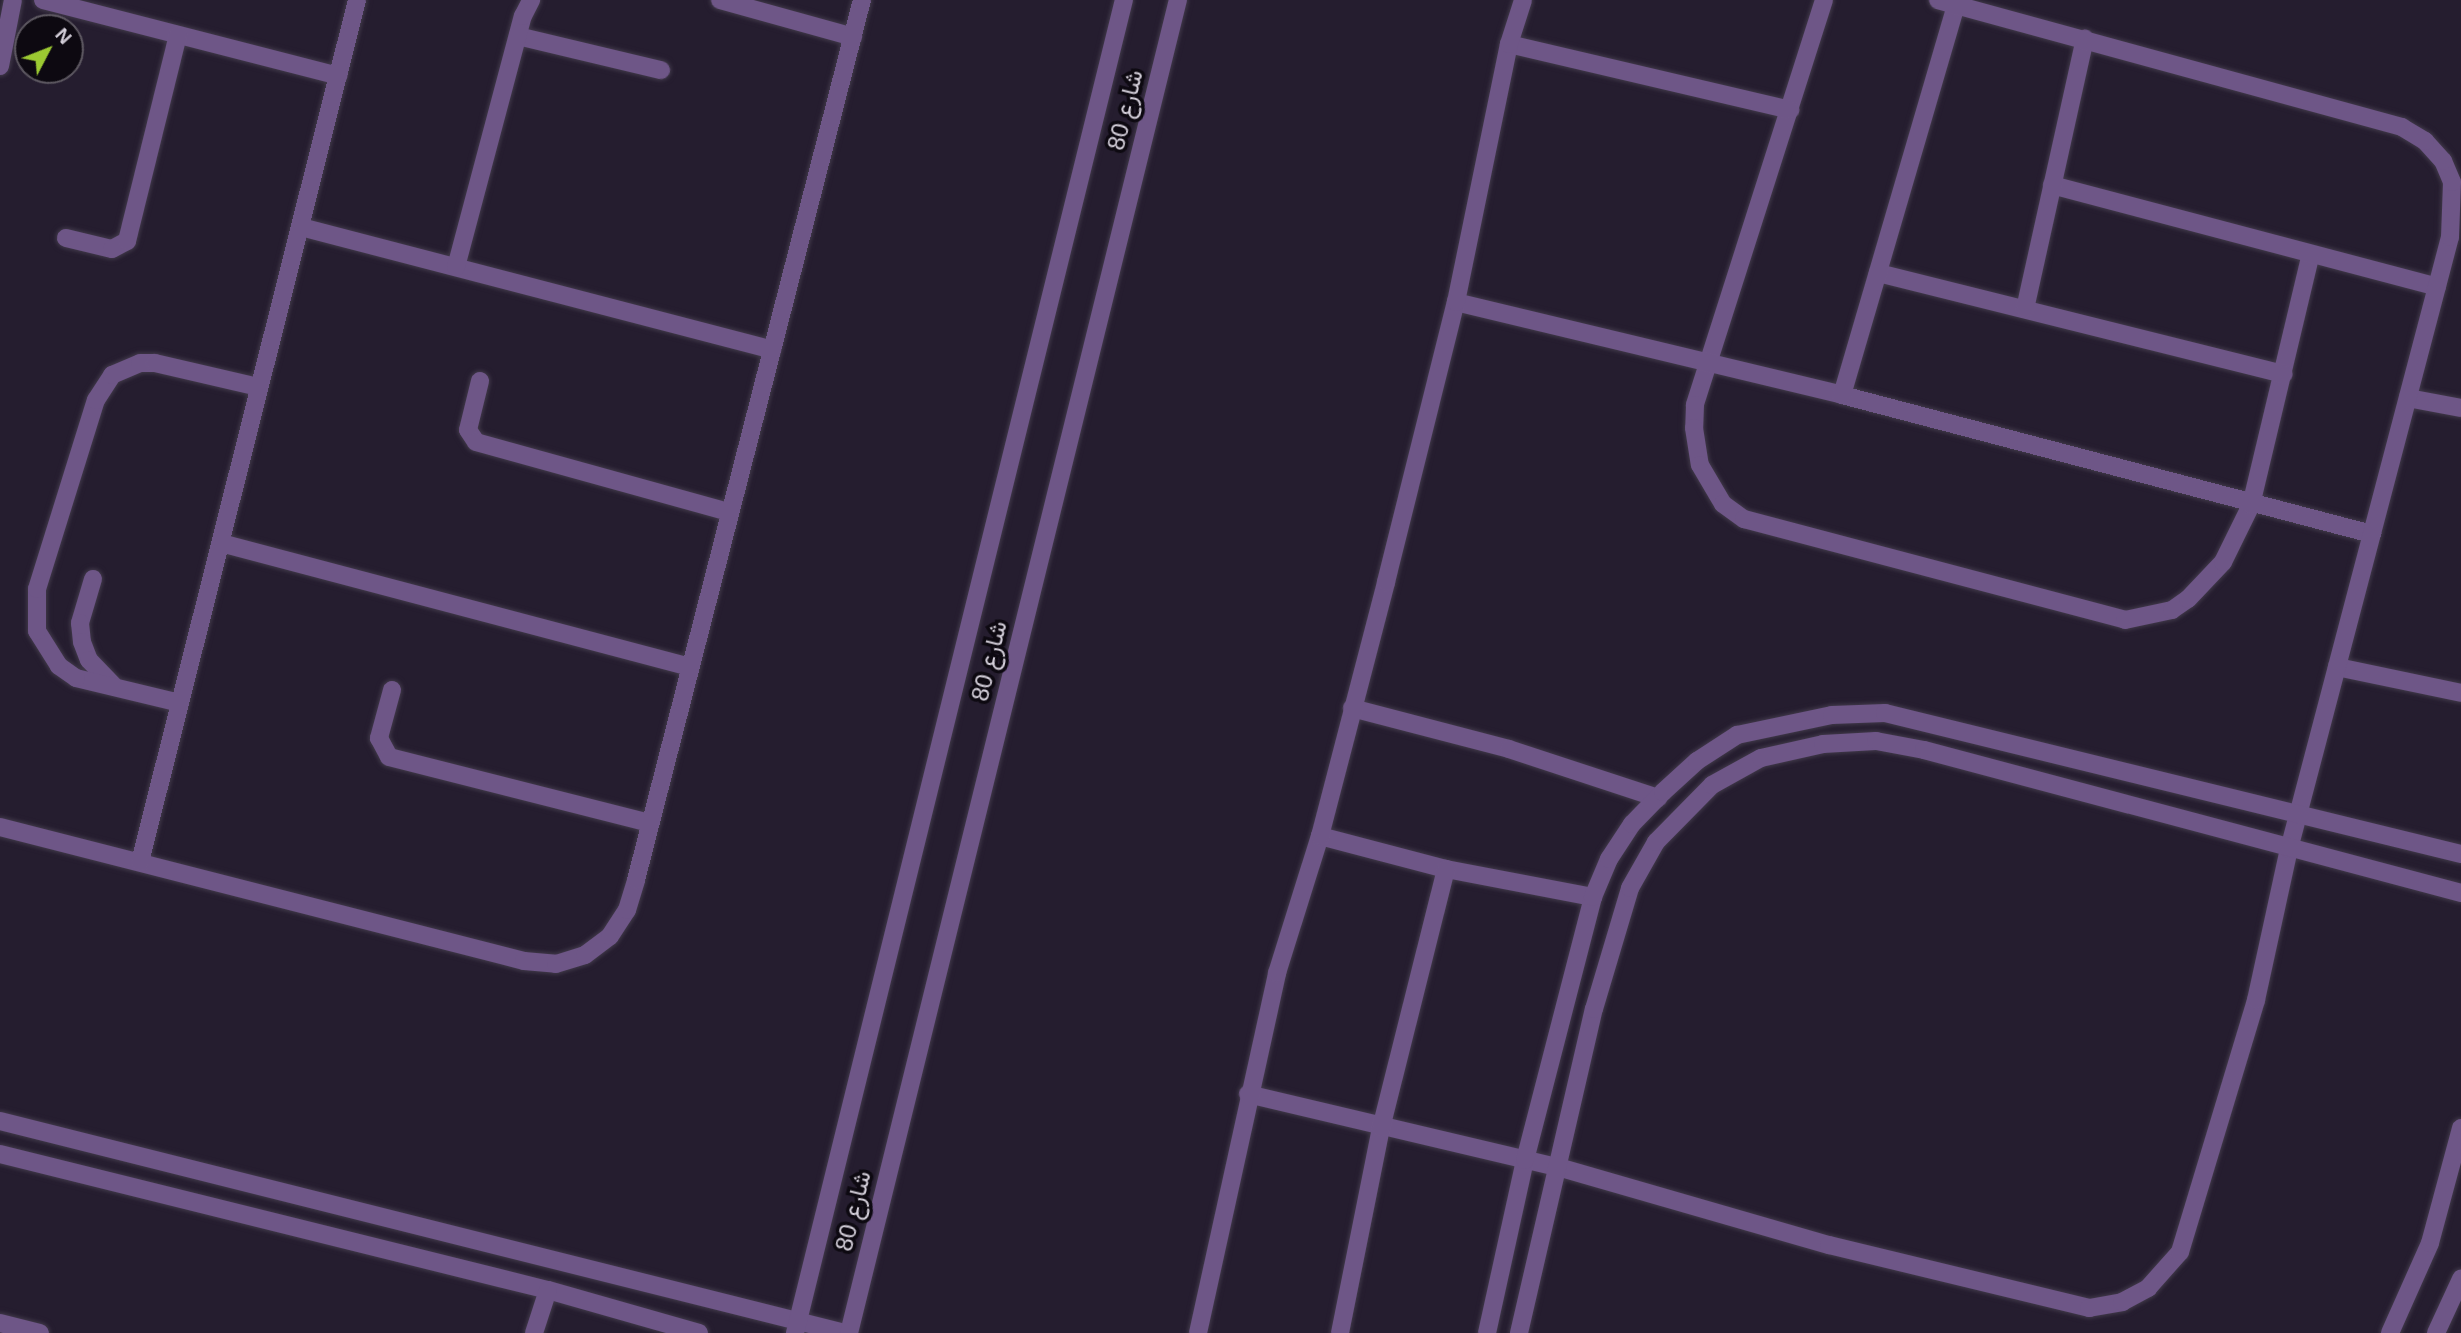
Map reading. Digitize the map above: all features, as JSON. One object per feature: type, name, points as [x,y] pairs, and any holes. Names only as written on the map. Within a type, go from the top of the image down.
[{"type":"street","points":[[0,66],[13,0]]},
{"type":"street","points":[[43,0],[338,76]]},
{"type":"street","points":[[140,862],[357,0]]},
{"type":"street","points":[[456,267],[518,36],[531,0]]},
{"type":"street","points":[[720,0],[853,37]]},
{"type":"street","points":[[0,827],[524,961],[556,964],[585,955],[610,936],[626,910],[650,823],[862,0]]},
{"type":"street","name":"شارع 80","points":[[796,1328],[1124,0]]},
{"type":"street","name":"شارع 80","points":[[847,1333],[1178,0]]},
{"type":"street","points":[[1198,1333],[1248,1094],[1277,973],[1320,836],[1456,302],[1509,44],[1524,0]]},
{"type":"street","points":[[1824,0],[1695,405],[1698,456],[1723,504],[1744,519],[2110,616],[2139,620],[2188,600],[2223,562],[2251,505],[2311,254]]},
{"type":"street","points":[[1248,1094],[1381,1128],[1558,1167],[1829,1245],[2089,1308],[2122,1302],[2166,1272],[2191,1227],[2256,1000],[2289,849],[2437,287],[2451,228],[2452,182],[2443,160],[2425,141],[2402,127],[1947,2],[1878,273],[1842,396]]},
{"type":"street","points":[[66,238],[111,249],[127,241],[178,34]]},
{"type":"street","points":[[518,36],[661,70]]},
{"type":"street","points":[[2025,310],[2085,38]]},
{"type":"street","points":[[1509,44],[1790,110]]},
{"type":"street","points":[[2052,185],[2437,287]]},
{"type":"street","points":[[301,227],[772,350]]},
{"type":"street","points":[[1878,273],[2284,374]]},
{"type":"street","points":[[1456,302],[1842,396],[2251,505],[2372,534]]},
{"type":"street","points":[[180,703],[76,678],[59,666],[45,650],[34,610],[96,400],[112,374],[140,363],[258,387]]},
{"type":"street","points":[[480,381],[468,430],[476,442],[729,512]]},
{"type":"street","points":[[2408,398],[2461,408]]},
{"type":"street","points":[[221,543],[690,667]]},
{"type":"street","points":[[93,579],[80,623],[82,642],[89,660],[116,688]]},
{"type":"street","points":[[2337,667],[2461,693]]},
{"type":"street","points":[[392,690],[379,738],[389,757],[650,823]]},
{"type":"street","points":[[1352,708],[1509,749],[1658,798]]},
{"type":"street","points":[[1487,1333],[1525,1160],[1594,897],[1609,859],[1632,824],[1658,798],[1697,761],[1737,735],[1832,715],[1885,713],[2461,854]]},
{"type":"street","points":[[1519,1333],[1597,996],[1630,888],[1656,842],[1712,785],[1761,758],[1823,744],[1876,741],[1924,750],[2461,893]]},
{"type":"street","points":[[1320,836],[1446,869],[1594,897]]},
{"type":"street","points":[[1340,1333],[1381,1128],[1446,869]]},
{"type":"street","points":[[0,1121],[796,1328],[847,1333]]},
{"type":"street","points":[[2390,1333],[2430,1243],[2461,1128]]},
{"type":"street","points":[[0,1154],[548,1290],[699,1333]]},
{"type":"street","points":[[2435,1333],[2461,1279]]},
{"type":"street","points":[[534,1333],[548,1290]]},
{"type":"street","points":[[0,1323],[33,1332]]}]
